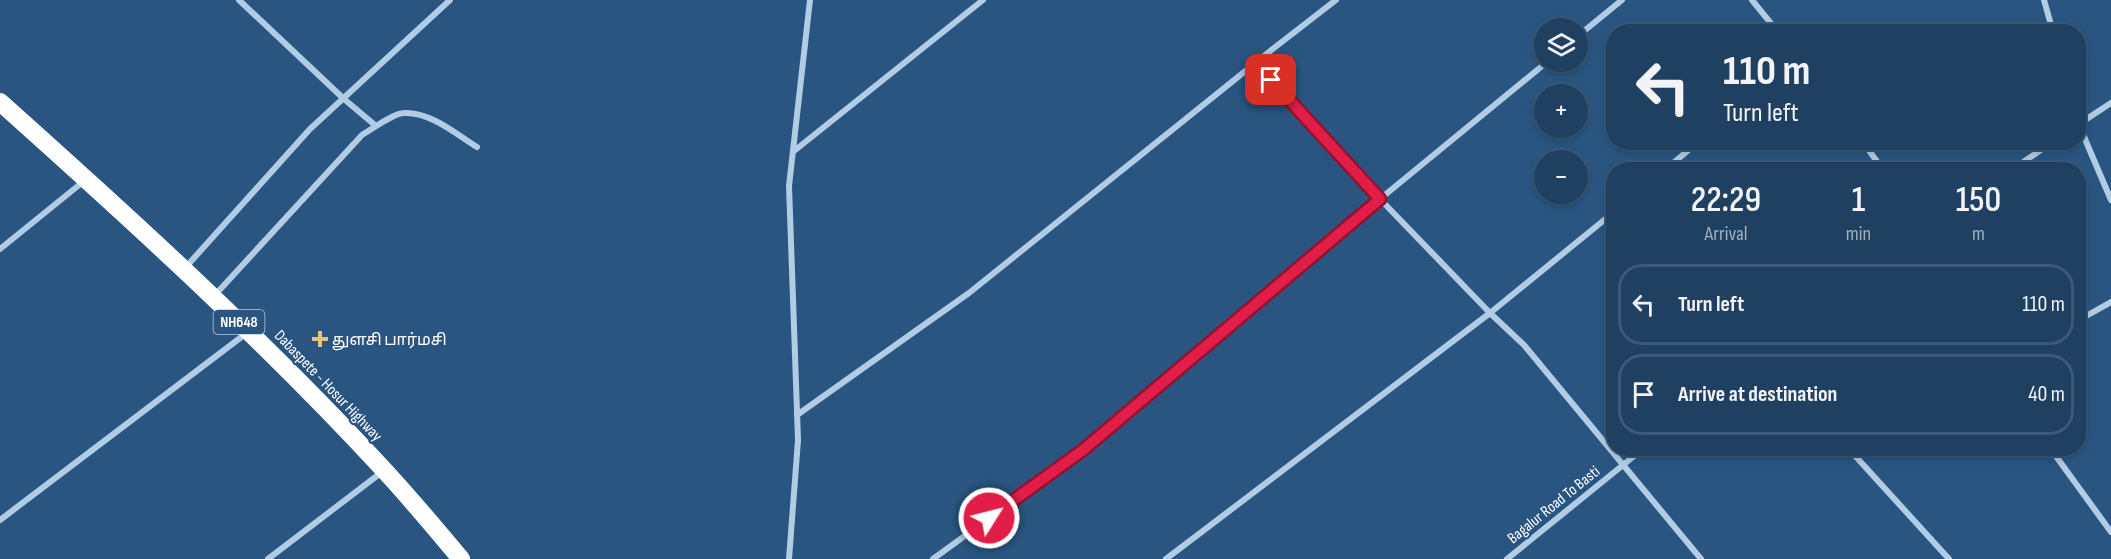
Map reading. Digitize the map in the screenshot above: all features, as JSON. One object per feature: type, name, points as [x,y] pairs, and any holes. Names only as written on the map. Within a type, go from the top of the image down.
[{"type":"highway","name":"Dabaspete - Hosur Highway","points":[[0,102],[249,331],[384,470],[461,559]]},
{"type":"street","points":[[239,0],[376,126]]},
{"type":"street","points":[[183,271],[310,129],[450,0]]},
{"type":"street","points":[[789,559],[798,440],[789,186],[810,0]]},
{"type":"street","points":[[794,151],[983,0]]},
{"type":"street","points":[[797,415],[969,293],[1336,0]]},
{"type":"street","points":[[1588,28],[1622,0]]},
{"type":"street","points":[[1752,0],[1772,24]]},
{"type":"street","points":[[2044,0],[2051,24]]},
{"type":"street","points":[[1255,63],[1380,199],[1524,345],[1606,444]]},
{"type":"street","points":[[933,559],[1083,450],[1380,199],[1535,72]]},
{"type":"street","points":[[2086,120],[2111,103]]},
{"type":"street","points":[[212,298],[362,135],[376,126],[403,112],[429,117],[477,147]]},
{"type":"street","points":[[2086,141],[2111,200]]},
{"type":"street","points":[[1674,162],[1689,150]]},
{"type":"street","points":[[2023,162],[2041,150]]},
{"type":"street","points":[[0,249],[86,180]]},
{"type":"street","points":[[1166,559],[1490,313],[1606,219]]},
{"type":"street","points":[[2086,316],[2111,302]]},
{"type":"street","points":[[0,520],[249,331]]},
{"type":"street","points":[[1616,456],[1701,559]]},
{"type":"street","name":"Bagalur Road To Basti","points":[[1507,559],[1634,456]]},
{"type":"street","points":[[1855,456],[1949,559]]},
{"type":"street","points":[[2056,456],[2111,532]]},
{"type":"street","points":[[268,559],[384,470]]},
{"type":"place","name":"துளசி பார்மசி","points":[[320,339]]},
{"type":"route","points":[[989,518],[1083,450],[1380,199],[1271,80]]}]
